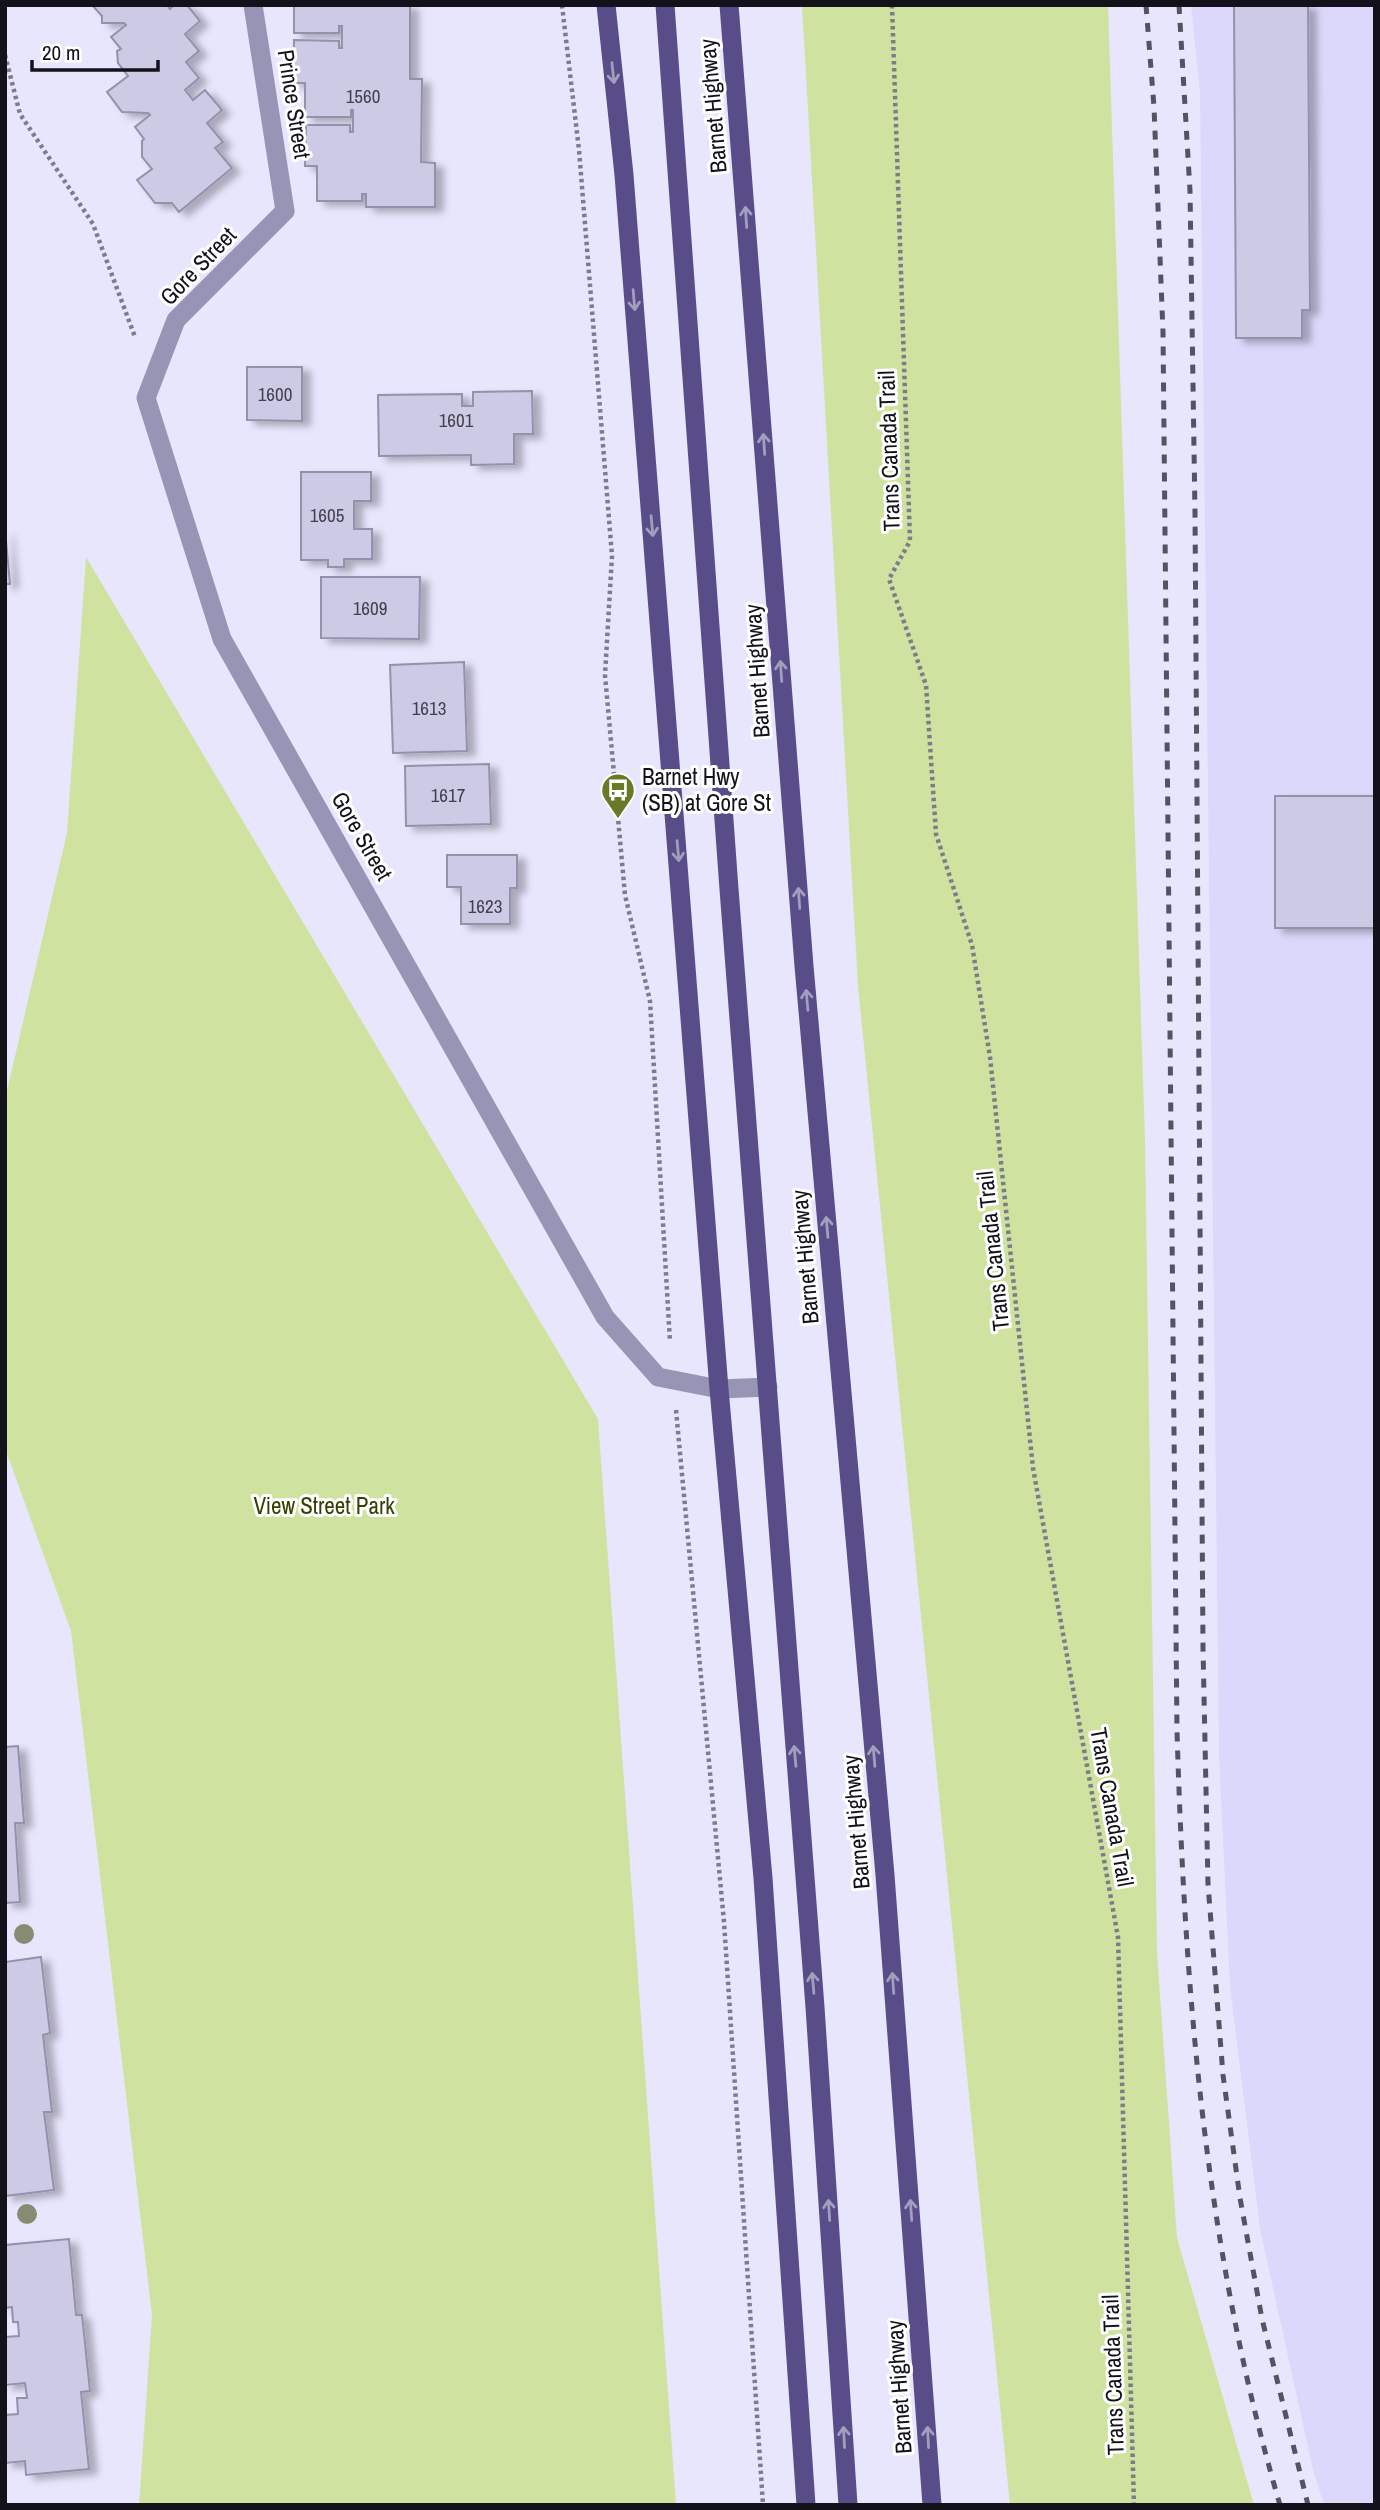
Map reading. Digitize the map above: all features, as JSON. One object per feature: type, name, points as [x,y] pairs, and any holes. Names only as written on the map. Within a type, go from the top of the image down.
[{"type":"main road","points":[[606,5],[625,188],[719,1390],[763,1878],[806,2505]]},
{"type":"main road","points":[[666,5],[729,888],[834,2266],[848,2505]]},
{"type":"main road","name":"Barnet Highway","points":[[729,5],[806,980],[885,1875],[932,2505]]},
{"type":"street","name":"Prince Street","points":[[253,5],[285,211]]},
{"type":"street","name":"Gore Street","points":[[285,211],[176,320],[146,398],[222,639],[606,1317],[658,1377],[719,1390],[768,1387]]},
{"type":"path","points":[[562,5],[579,150],[612,556],[605,675],[625,895],[650,1001],[667,1308]]},
{"type":"path","name":"Trans Canada Trail","points":[[892,5],[910,541],[889,579],[926,685],[936,834],[972,945],[990,1057],[1033,1468],[1118,1937],[1134,2505]]},
{"type":"path","points":[[5,55],[20,114],[93,224],[152,383]]},
{"type":"path","points":[[677,1445],[724,1923],[763,2505]]},
{"type":"shaded area","points":[[1191,5],[1375,5],[1375,2505],[1324,2505],[1313,2470],[1260,2229],[1230,1986],[1219,1756],[1200,93]]},
{"type":"green space","points":[[802,5],[1108,5],[1145,1141],[1157,1952],[1177,2238],[1254,2505],[1010,2505],[858,986]]},
{"type":"green space","name":"View Street Park","points":[[86,557],[598,1419],[676,2505],[139,2505],[152,2315],[71,1631],[5,1448],[5,1099],[67,833]]},
{"type":"building","points":[[92,5],[167,5],[170,9],[174,5],[187,5],[200,21],[185,34],[199,51],[186,62],[199,78],[185,90],[193,100],[205,90],[222,110],[207,123],[223,142],[215,148],[232,168],[179,212],[172,203],[155,203],[137,180],[152,169],[142,157],[144,139],[135,127],[150,115],[122,112],[107,92],[128,76],[118,63],[117,51],[121,49],[111,37],[126,25],[102,23],[102,16]]},
{"type":"building","points":[[294,5],[410,5],[410,79],[422,79],[421,162],[435,163],[435,207],[366,207],[366,194],[362,194],[362,201],[317,201],[317,166],[305,166],[306,125],[350,125],[350,132],[353,132],[353,110],[351,117],[305,117],[305,83],[293,83],[294,40],[339,41],[339,48],[342,48],[342,26],[339,26],[339,33],[294,33]]},
{"type":"building","points":[[1234,5],[1308,5],[1310,310],[1302,310],[1302,338],[1236,338]]},
{"type":"building","points":[[247,367],[302,367],[302,421],[247,420]]},
{"type":"building","points":[[532,391],[533,434],[514,434],[514,464],[471,465],[471,455],[379,456],[378,395],[462,394],[462,406],[473,406],[473,392]]},
{"type":"building","points":[[301,472],[371,472],[371,501],[354,501],[354,529],[372,529],[372,559],[344,559],[344,567],[328,567],[328,560],[301,560]]},
{"type":"building","points":[[5,530],[10,584],[5,584]]},
{"type":"building","points":[[321,577],[420,577],[419,639],[321,638]]},
{"type":"building","points":[[464,662],[467,751],[393,753],[390,665]]},
{"type":"building","points":[[489,764],[491,824],[406,826],[405,766]]},
{"type":"building","points":[[1275,796],[1375,796],[1375,928],[1275,928]]},
{"type":"building","points":[[447,855],[517,855],[517,888],[510,888],[510,924],[461,924],[461,887],[447,887]]},
{"type":"building","points":[[18,1746],[24,1823],[15,1823],[20,1902],[5,1903],[5,1747]]},
{"type":"building","points":[[41,1957],[50,2033],[43,2035],[52,2112],[44,2112],[54,2190],[5,2196],[5,1962]]},
{"type":"building","points":[[69,2239],[76,2315],[82,2315],[90,2391],[81,2392],[89,2469],[26,2475],[25,2461],[5,2463],[5,2415],[18,2414],[17,2398],[27,2398],[25,2383],[5,2385],[5,2337],[19,2336],[18,2322],[13,2322],[12,2307],[5,2308],[5,2245]]},
{"type":"railway","points":[[1146,5],[1154,107],[1163,332],[1177,1731],[1186,1927],[1203,2121],[1217,2218],[1233,2314],[1254,2409],[1280,2505]]},
{"type":"railway","points":[[1179,5],[1190,191],[1195,513],[1203,1648],[1208,1884],[1223,2075],[1240,2198],[1262,2319],[1308,2505]]},
{"type":"place","name":"Barnet Hwy (SB) at Gore St","points":[[618,820]]}]
